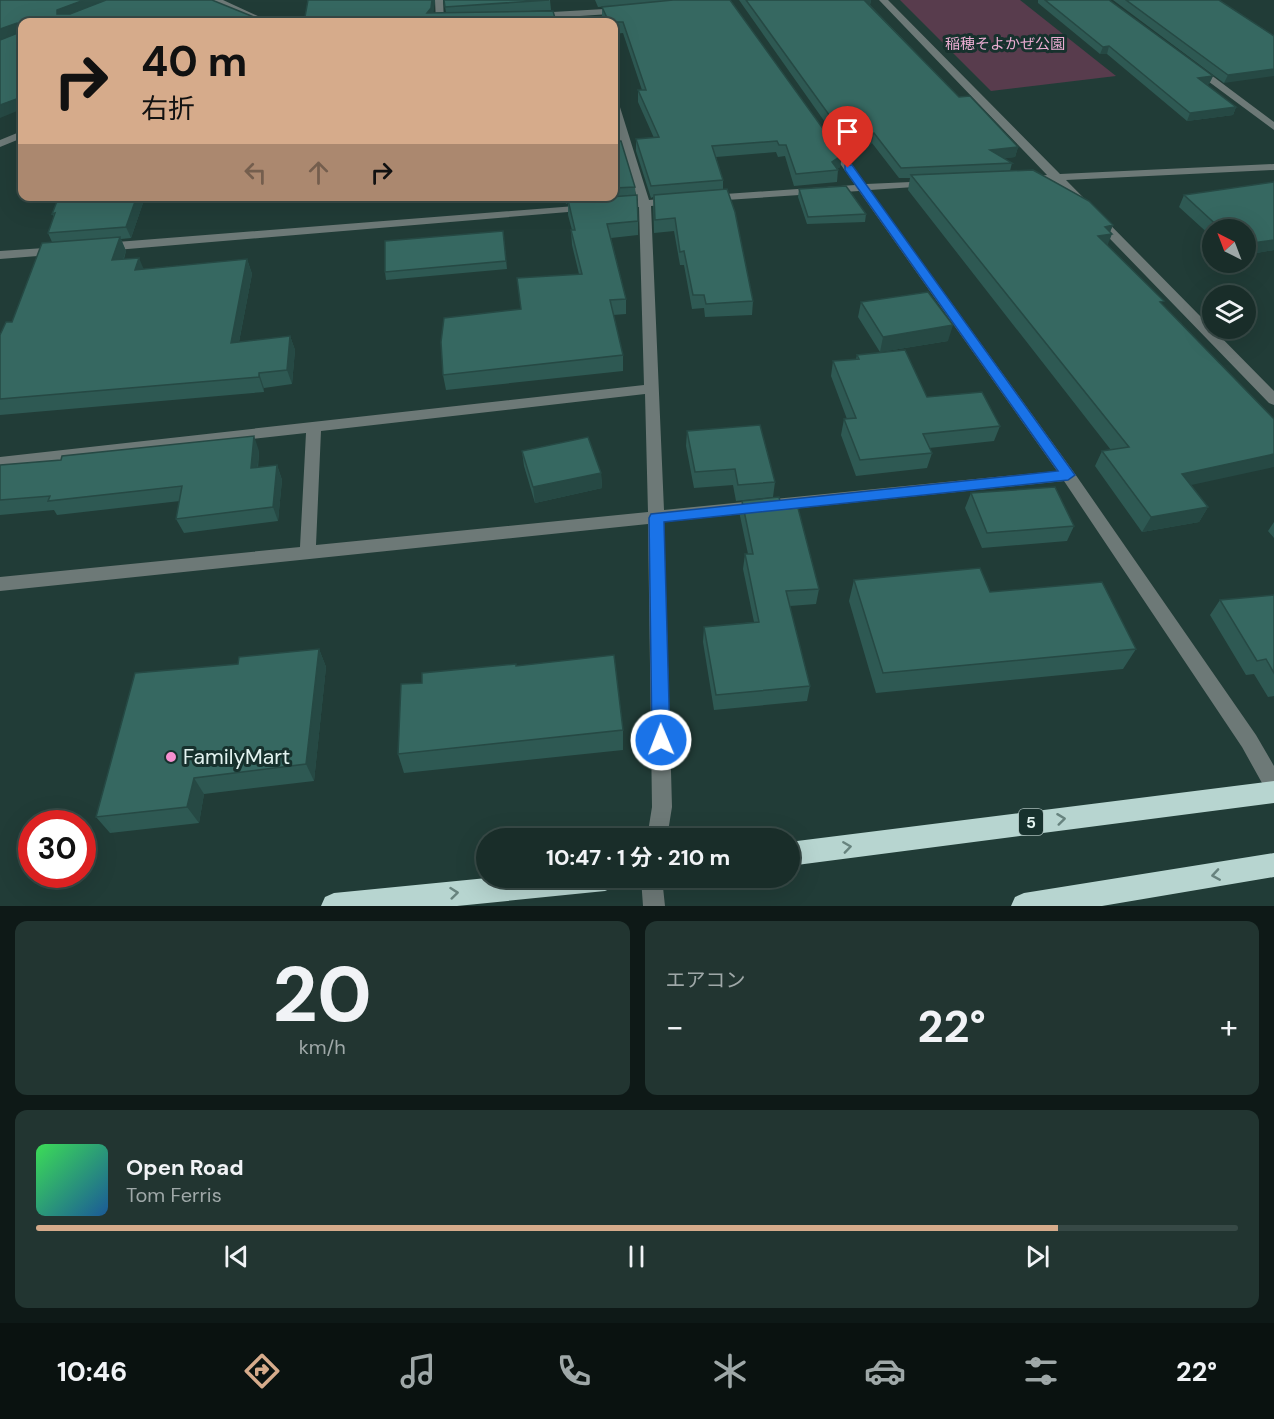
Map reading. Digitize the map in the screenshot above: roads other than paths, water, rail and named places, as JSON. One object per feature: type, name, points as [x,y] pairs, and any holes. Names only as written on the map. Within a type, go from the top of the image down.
[{"type":"highway","name":"5","points":[[800,853],[1274,792]]},
{"type":"highway","points":[[1024,906],[1274,865]]},
{"type":"highway","points":[[334,906],[508,888]]},
{"type":"street","points":[[216,0],[258,18]]},
{"type":"street","points":[[439,0],[440,18]]},
{"type":"street","points":[[583,0],[587,18]]},
{"type":"street","points":[[883,0],[1274,400]]},
{"type":"street","points":[[530,17],[587,18],[633,10]]},
{"type":"street","points":[[1189,63],[1274,127]]},
{"type":"street","points":[[618,117],[645,204],[656,518],[662,807],[659,828]]},
{"type":"street","points":[[822,130],[1068,475],[1249,741],[1274,785]]},
{"type":"street","points":[[0,144],[18,136]]},
{"type":"street","points":[[1013,180],[1274,167]]},
{"type":"street","points":[[96,248],[862,186],[943,183]]},
{"type":"street","points":[[0,255],[72,249]]},
{"type":"street","points":[[0,462],[651,389]]},
{"type":"street","points":[[308,552],[314,427]]},
{"type":"street","points":[[0,584],[1068,475]]},
{"type":"street","points":[[653,888],[654,906]]},
{"type":"place","name":"FamilyMart","points":[[171,757]]},
{"type":"park label","name":"稲穂そよかぜ公園","points":[[1005,44]]}]
